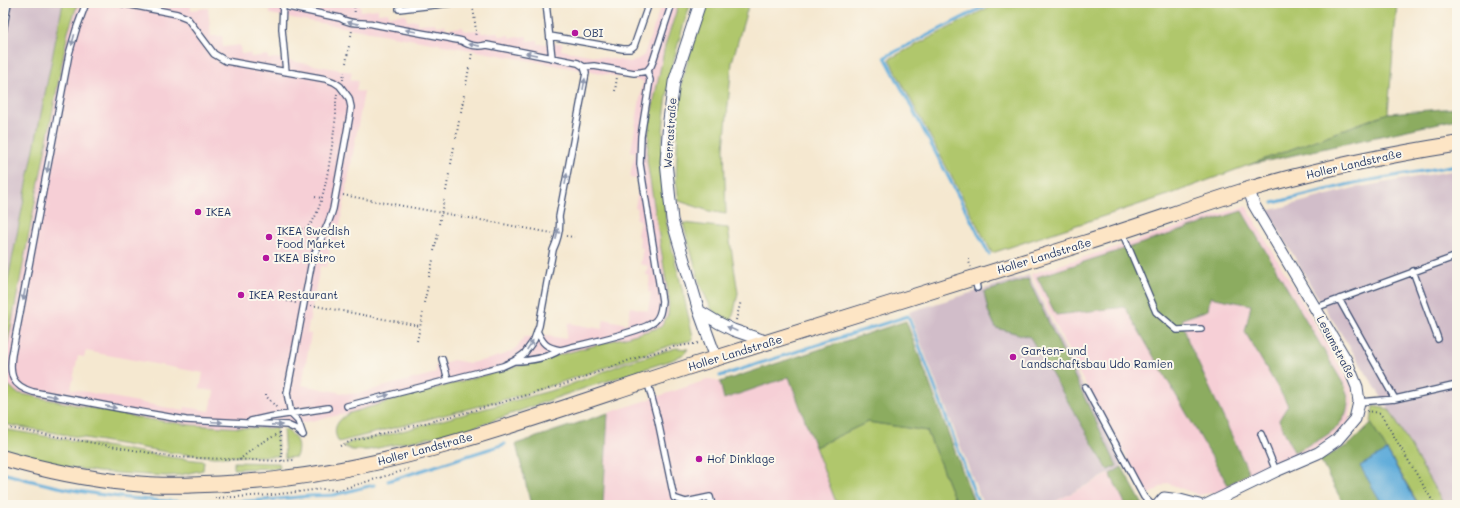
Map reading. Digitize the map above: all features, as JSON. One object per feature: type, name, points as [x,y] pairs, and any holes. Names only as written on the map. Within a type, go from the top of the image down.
[{"type":"main road","name":"Holler Landstraße","points":[[3,458],[72,476],[134,484],[206,485],[284,479],[366,464],[458,441],[768,342],[976,283],[1122,231],[1249,190],[1336,166],[1457,144]]},
{"type":"street","name":"Werrastraße","points":[[700,3],[674,82],[666,162],[672,220],[699,310],[716,358]]},
{"type":"street","name":"Lesumstraße","points":[[1249,190],[1254,205],[1346,360],[1357,387],[1358,406]]},
{"type":"street","points":[[699,310],[719,323],[734,330],[768,342]]},
{"type":"street","points":[[1206,505],[1276,471],[1318,453],[1337,440],[1355,419],[1358,406]]},
{"type":"street","points":[[1158,505],[1164,498],[1199,505]]},
{"type":"lane","points":[[3,32],[8,3]]},
{"type":"lane","points":[[86,3],[69,54],[12,355],[12,377],[19,387],[39,393],[173,418],[200,421],[288,425],[304,435],[298,421],[290,414],[287,394],[306,285],[317,245],[333,209],[351,107],[349,98],[340,86],[326,79],[236,63],[220,58],[210,49],[187,18],[177,14],[121,3]]},
{"type":"lane","points":[[283,3],[282,29],[286,72]]},
{"type":"lane","points":[[283,3],[288,7],[340,18],[344,21],[374,24],[462,41],[467,44],[481,47],[487,45],[578,63],[584,67],[594,66],[634,73],[647,71],[651,66],[672,3]]},
{"type":"lane","points":[[399,9],[452,3]]},
{"type":"lane","points":[[546,3],[552,58]]},
{"type":"lane","points":[[550,36],[630,49],[634,46],[649,3]]},
{"type":"lane","points":[[347,406],[503,366],[514,362],[530,347],[538,331],[553,250],[558,234],[560,222],[559,217],[585,76],[584,67]]},
{"type":"lane","points":[[514,362],[524,362],[554,354],[560,350],[643,328],[655,321],[661,308],[661,296],[640,164],[641,136],[650,80],[647,71]]},
{"type":"lane","points":[[1122,231],[1156,312],[1177,330],[1201,329]]},
{"type":"lane","points":[[1315,308],[1457,256]]},
{"type":"lane","points":[[1413,272],[1438,339]]},
{"type":"lane","points":[[1339,299],[1395,399]]},
{"type":"lane","points":[[538,331],[546,346],[560,350]]},
{"type":"lane","points":[[442,359],[448,379]]},
{"type":"lane","points":[[647,380],[658,421],[674,498],[686,502],[710,497],[712,505]]},
{"type":"lane","points":[[1358,406],[1457,385]]},
{"type":"lane","points":[[1085,387],[1144,497],[1152,505]]},
{"type":"lane","points":[[247,422],[328,408]]},
{"type":"lane","points":[[1261,434],[1276,471]]},
{"type":"path","points":[[354,3],[355,15]]},
{"type":"path","points":[[473,6],[476,31],[475,37]]},
{"type":"path","points":[[346,63],[349,46]]},
{"type":"path","points":[[466,85],[469,68]]},
{"type":"path","points":[[343,81],[344,72]]},
{"type":"path","points":[[615,91],[618,76]]},
{"type":"path","points":[[301,229],[307,227],[312,222],[324,191],[336,115],[338,91]]},
{"type":"path","points":[[461,112],[464,95]]},
{"type":"path","points":[[456,138],[459,121]]},
{"type":"path","points":[[451,164],[454,148]]},
{"type":"path","points":[[446,191],[449,174]]},
{"type":"path","points":[[324,191],[329,192]]},
{"type":"path","points":[[340,194],[441,214],[574,237]]},
{"type":"path","points":[[315,197],[322,198]]},
{"type":"path","points":[[439,224],[444,200]]},
{"type":"path","points":[[434,251],[438,234]]},
{"type":"path","points":[[429,277],[433,260]]},
{"type":"path","points":[[424,303],[428,286]]},
{"type":"path","points":[[288,301],[298,303]]},
{"type":"path","points":[[309,305],[420,326]]},
{"type":"path","points":[[417,341],[423,313]]},
{"type":"path","points":[[340,446],[352,441],[454,416],[569,383],[630,360],[673,347],[711,341]]},
{"type":"path","points":[[266,394],[279,412]]},
{"type":"path","points":[[1358,406],[1380,413],[1435,505]]},
{"type":"path","points":[[3,427],[173,457],[239,460],[294,460]]},
{"type":"path","points":[[280,429],[282,461]]},
{"type":"path","points":[[239,460],[259,444],[280,433]]},
{"type":"shaded area","points":[[3,3],[63,3],[3,305]]},
{"type":"shaded area","points":[[78,3],[191,3],[191,10],[208,8],[211,36],[222,36],[223,47],[240,45],[241,54],[250,53],[251,57],[268,55],[268,59],[275,58],[352,72],[350,80],[358,81],[356,91],[364,92],[337,242],[331,241],[327,267],[320,266],[307,333],[311,334],[302,385],[348,394],[360,393],[436,373],[435,366],[453,360],[470,363],[490,359],[511,352],[519,345],[524,337],[550,336],[566,339],[568,323],[602,329],[604,319],[627,324],[631,307],[648,311],[651,293],[648,292],[650,276],[646,275],[648,266],[640,264],[643,248],[639,247],[640,237],[637,236],[640,220],[636,219],[638,209],[635,208],[640,180],[630,178],[635,152],[631,151],[643,81],[270,14],[269,3],[340,3],[340,6],[360,4],[361,11],[378,9],[378,13],[388,12],[389,16],[406,14],[407,21],[417,20],[417,24],[435,23],[436,26],[445,25],[446,29],[463,27],[464,31],[481,30],[481,33],[499,32],[499,36],[509,35],[510,38],[527,36],[527,41],[538,40],[538,44],[562,43],[561,50],[630,62],[635,61],[644,55],[662,3],[679,3],[665,46],[649,124],[647,161],[669,299],[668,315],[661,327],[648,331],[410,395],[350,413],[276,428],[190,425],[141,418],[17,393],[6,383],[3,368],[68,32]],"holes":[[[86,351],[203,373],[200,389],[214,391],[210,411],[185,407],[184,411],[71,389],[78,356],[84,357]]]},
{"type":"shaded area","points":[[1457,170],[1457,505],[1444,505],[1389,409],[1314,291],[1268,211],[1354,188]]},
{"type":"shaded area","points":[[1246,206],[1352,388],[1353,403],[1349,421],[1338,432],[1319,446],[1224,491],[1199,495],[1167,483],[1148,495],[1079,373],[1031,274]],"holes":[[[1242,211],[1320,439],[1288,405],[1245,332],[1251,305],[1210,297],[1208,310],[1182,319],[1188,341],[1249,473],[1228,485],[1125,307]]]},
{"type":"shaded area","points":[[1029,275],[1122,467],[1048,505],[983,505],[909,312]],"holes":[[[1030,337],[1117,466],[1107,470]]]},
{"type":"shaded area","points":[[789,376],[837,505],[603,505],[608,413],[710,379],[720,382],[725,398]]},
{"type":"shaded area","points":[[1110,474],[1126,505],[1048,505]]},
{"type":"green space","points":[[63,3],[78,3],[68,32],[3,368],[3,305]]},
{"type":"green space","points":[[679,3],[691,3],[674,58],[664,115],[662,173],[668,230],[687,308],[693,340],[672,345],[526,394],[339,442],[336,433],[337,425],[350,413],[410,395],[661,327],[668,315],[669,299],[647,161],[649,125],[665,46]]},
{"type":"green space","points":[[705,3],[749,3],[732,62],[724,148],[726,214],[709,211],[679,201],[676,180],[679,91]]},
{"type":"green space","points":[[997,3],[1397,3],[1388,113],[1171,194],[992,253],[889,59]]},
{"type":"green space","points":[[1457,108],[1457,119],[1249,165],[1388,113]]},
{"type":"green space","points":[[1242,211],[1344,385],[1348,402],[1346,413],[1335,428],[1320,440],[1294,452],[1279,420],[1288,405],[1245,332],[1251,305],[1210,297],[1208,310],[1182,319],[1188,341],[1249,473],[1228,485],[1125,307],[1056,315],[1037,277]]},
{"type":"green space","points":[[683,223],[728,228],[738,293],[730,324],[713,312],[701,287]]},
{"type":"green space","points":[[1028,279],[1117,466],[1108,470],[1030,337],[996,328],[988,311],[984,292]]},
{"type":"green space","points":[[906,321],[973,499],[956,503],[927,431],[868,422],[815,447],[789,377],[724,399],[720,382]]},
{"type":"green space","points":[[676,348],[688,349],[684,354],[672,360],[567,394],[466,430],[368,450],[352,450],[343,446],[351,442],[391,434],[564,387],[625,363]]},
{"type":"green space","points":[[3,368],[6,383],[17,393],[141,418],[190,425],[276,428],[279,456],[214,457],[172,453],[3,424]]},
{"type":"green space","points":[[1373,406],[1389,409],[1444,505],[1419,505],[1371,423]]},
{"type":"green space","points":[[608,413],[603,505],[531,505],[516,444]]},
{"type":"green space","points":[[868,422],[927,431],[956,503],[973,499],[976,505],[837,505],[815,447]]},
{"type":"green space","points":[[1371,423],[1419,505],[1387,451],[1360,466],[1383,505],[1344,505],[1320,460],[1350,444]]},
{"type":"green space","points":[[3,429],[176,458],[204,461],[203,470],[180,475],[166,476],[99,472],[66,467],[3,451]]},
{"type":"green space","points":[[283,429],[291,433],[296,440],[298,448],[296,457],[285,458]]},
{"type":"green space","points":[[234,462],[279,463],[280,468],[234,469]]},
{"type":"green space","points":[[1122,467],[1143,505],[1126,505],[1110,474]]},
{"type":"water","points":[[1387,451],[1418,505],[1383,505],[1360,466]]},
{"type":"waterway","points":[[989,254],[885,57],[991,3]]},
{"type":"waterway","points":[[1273,203],[1354,183],[1457,165]]},
{"type":"waterway","points":[[720,376],[908,316],[979,505]]},
{"type":"waterway","points":[[388,481],[505,444]]},
{"type":"waterway","points":[[3,473],[40,483],[116,497],[193,502],[232,502],[330,495],[374,485]]},
{"type":"place","name":"OBI","points":[[575,33]]},
{"type":"place","name":"IKEA","points":[[198,212]]},
{"type":"place","name":"IKEA Swedish Food Market","points":[[269,237]]},
{"type":"place","name":"IKEA Bistro","points":[[266,258]]},
{"type":"place","name":"IKEA Restaurant","points":[[241,295]]},
{"type":"place","name":"Garten- und Landschaftsbau Udo Ramien","points":[[1013,357]]},
{"type":"place","name":"Hof Dinklage","points":[[699,459]]}]
